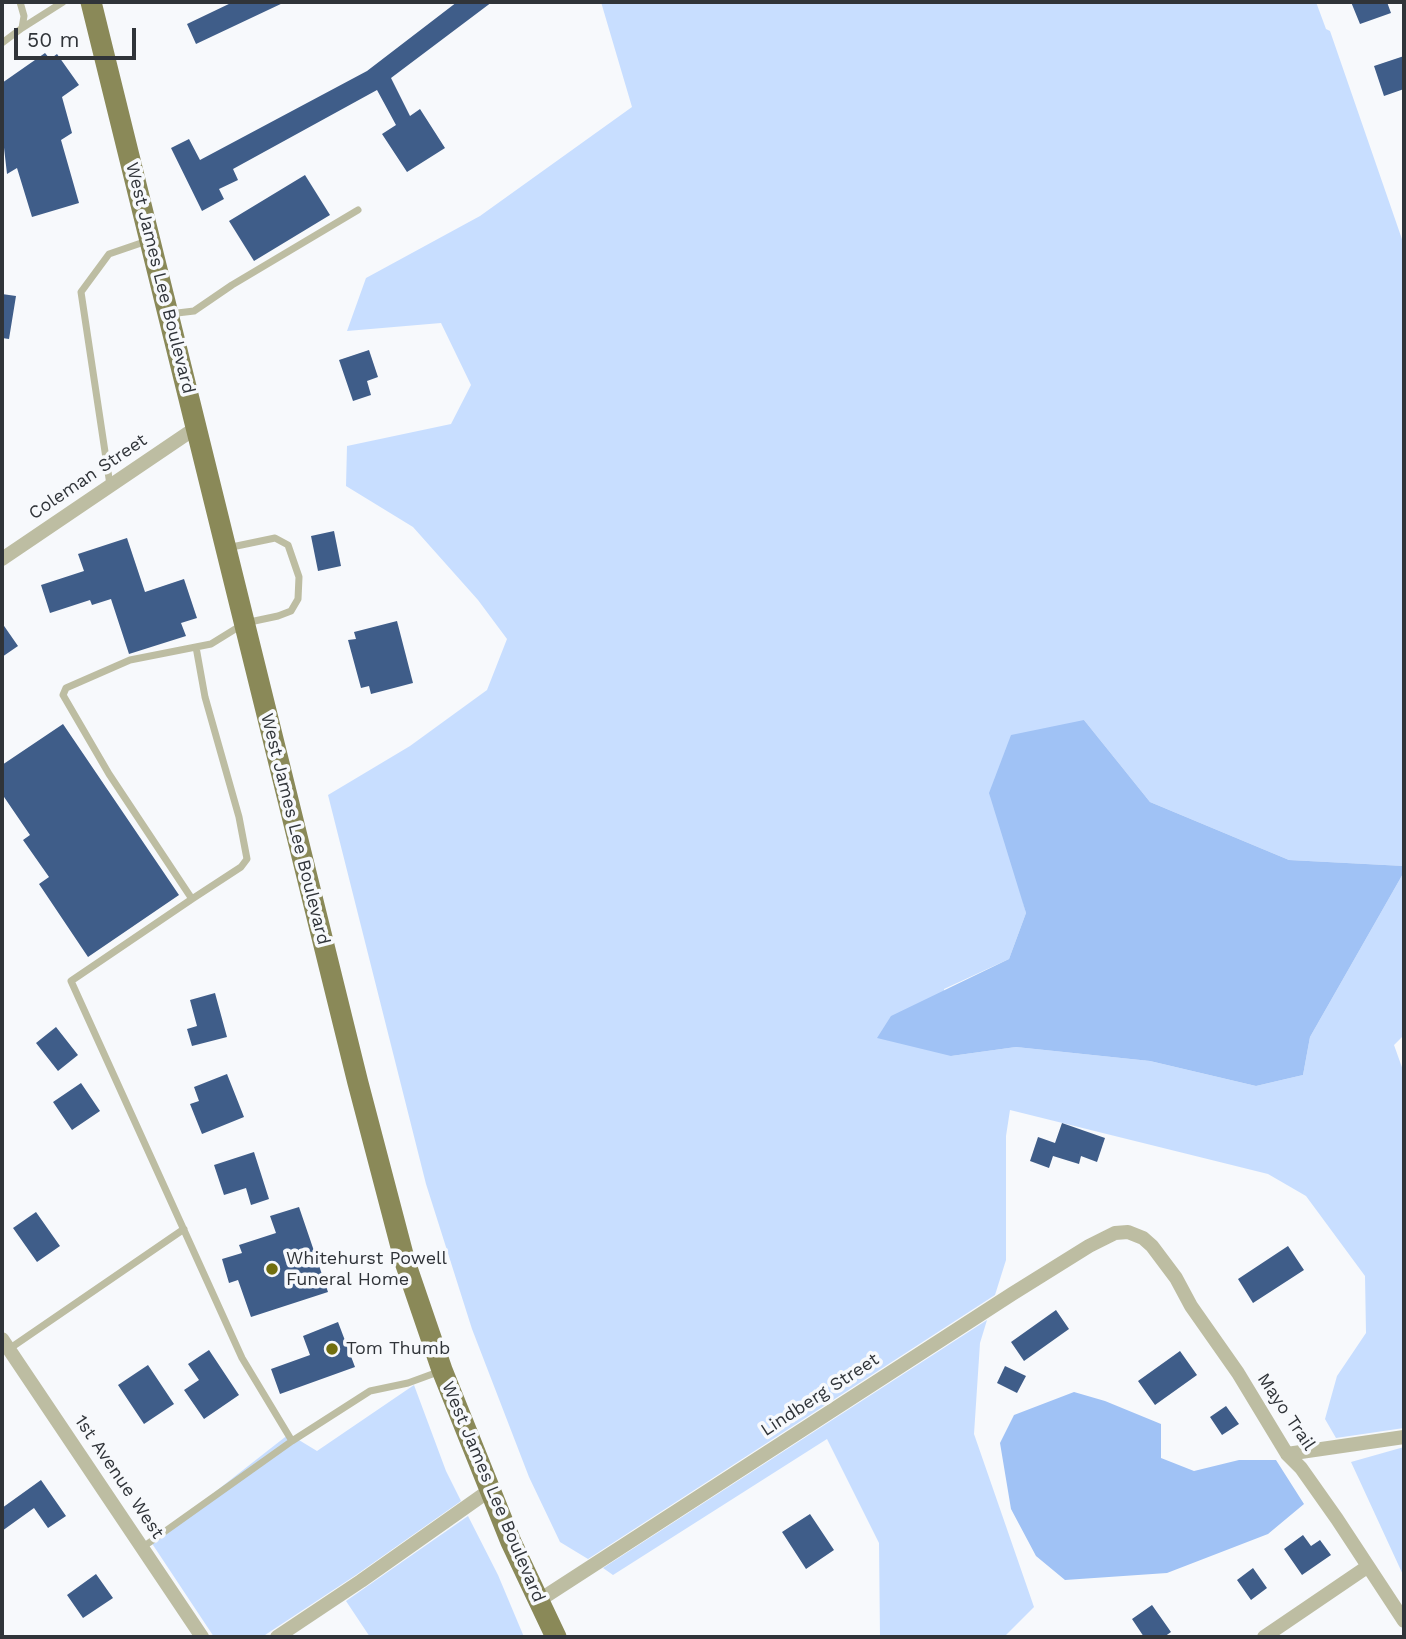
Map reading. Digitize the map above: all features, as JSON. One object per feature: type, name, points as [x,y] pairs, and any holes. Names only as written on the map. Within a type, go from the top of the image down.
[{"type":"main road","name":"West James Lee Boulevard","points":[[91,2],[405,1262],[442,1370],[490,1490],[556,1637]]},
{"type":"street","name":"Coleman Street","points":[[2,559],[197,427]]},
{"type":"street","name":"Mayo Trail","points":[[1128,1232],[1143,1238],[1152,1246],[1176,1278],[1191,1306],[1238,1373],[1287,1454],[1308,1478],[1404,1622]]},
{"type":"street","name":"Lindberg Street","points":[[538,1601],[1012,1294],[1089,1246],[1115,1233],[1128,1232]]},
{"type":"street","name":"1st Avenue West","points":[[4,1348],[143,1547],[202,1637]]},
{"type":"street","points":[[1287,1454],[1404,1437]]},
{"type":"street","points":[[277,1637],[490,1490]]},
{"type":"street","points":[[1264,1637],[1367,1567]]},
{"type":"lane","points":[[20,2],[24,16],[22,28]]},
{"type":"lane","points":[[2,43],[63,2]]},
{"type":"lane","points":[[168,314],[194,311],[232,285],[358,210]]},
{"type":"lane","points":[[110,485],[81,292],[109,254],[150,240]]},
{"type":"lane","points":[[192,899],[109,774],[64,695],[66,688],[130,660],[211,644],[245,623],[291,611],[298,600],[299,577],[288,545],[275,538],[226,548]]},
{"type":"lane","points":[[196,647],[205,697],[239,817],[247,859],[241,867],[71,981],[242,1358],[292,1441]]},
{"type":"lane","points":[[4,1348],[184,1229]]},
{"type":"lane","points":[[143,1547],[292,1441],[370,1391],[408,1383],[442,1370]]},
{"type":"shaded area","points":[[601,2],[1316,2],[1326,29],[1330,31],[1404,245],[1404,866],[1289,860],[1150,802],[1084,720],[1010,853],[1026,913],[1009,959],[944,989],[951,1056],[1016,1047],[1150,1061],[1256,1086],[1303,1075],[1310,1037],[1404,872],[1404,1035],[1394,1045],[1404,1073],[1404,1428],[1336,1438],[1325,1419],[1337,1376],[1366,1333],[1365,1276],[1306,1196],[1268,1174],[1010,1110],[1006,1136],[1006,1260],[995,1295],[588,1559],[560,1542],[529,1477],[472,1329],[426,1184],[328,795],[410,746],[487,690],[507,639],[478,600],[413,527],[346,486],[347,446],[451,424],[471,385],[441,323],[347,331],[366,278],[480,216],[632,107]]},
{"type":"shaded area","points":[[1084,720],[1150,802],[1289,860],[1404,866],[1404,872],[1310,1037],[1303,1075],[1256,1086],[1150,1061],[1016,1047],[951,1056],[877,1038],[891,1016],[1009,959],[1026,913],[989,793],[1011,735]]},
{"type":"shaded area","points":[[987,1320],[980,1343],[974,1434],[1034,1607],[1004,1637],[880,1637],[879,1543],[827,1439],[613,1575],[603,1568]]},
{"type":"shaded area","points":[[414,1385],[446,1471],[461,1501],[262,1637],[214,1637],[151,1542],[289,1434],[317,1451]]},
{"type":"shaded area","points":[[1074,1392],[1105,1401],[1161,1424],[1161,1458],[1194,1471],[1239,1460],[1276,1460],[1304,1504],[1268,1534],[1167,1573],[1065,1580],[1036,1556],[1011,1509],[1000,1443],[1014,1415]]},
{"type":"shaded area","points":[[1404,1447],[1404,1577],[1351,1462]]},
{"type":"shaded area","points":[[468,1516],[498,1575],[524,1637],[370,1637],[346,1601]]},
{"type":"building","points":[[233,2],[285,2],[196,44],[187,24]]},
{"type":"building","points":[[457,2],[492,2],[391,78],[410,116],[420,109],[445,148],[407,172],[382,134],[396,125],[377,90],[233,169],[238,180],[219,189],[224,199],[202,211],[171,148],[189,139],[200,160],[367,71]]},
{"type":"building","points":[[1351,2],[1387,2],[1391,13],[1360,24]]},
{"type":"building","points":[[45,53],[50,59],[57,54],[79,85],[62,97],[72,133],[61,140],[79,203],[32,217],[17,168],[7,174],[2,130],[2,83]]},
{"type":"building","points":[[1404,56],[1404,89],[1384,96],[1374,66]]},
{"type":"building","points":[[305,175],[330,215],[254,261],[229,221]]},
{"type":"building","points":[[2,294],[16,296],[9,339],[2,338]]},
{"type":"building","points":[[369,350],[378,377],[367,381],[371,395],[353,401],[339,360]]},
{"type":"building","points":[[334,531],[341,566],[318,571],[311,536]]},
{"type":"building","points":[[127,538],[145,592],[184,579],[197,618],[181,623],[186,636],[129,654],[111,599],[92,605],[90,600],[50,613],[41,585],[84,571],[78,554]]},
{"type":"building","points":[[397,621],[413,683],[371,694],[369,686],[361,688],[348,640],[356,639],[354,632]]},
{"type":"building","points":[[2,623],[18,646],[2,657]]},
{"type":"building","points":[[63,724],[179,895],[88,957],[39,884],[49,877],[23,840],[30,835],[2,794],[2,765]]},
{"type":"building","points":[[215,993],[227,1037],[192,1046],[187,1029],[197,1026],[190,1000]]},
{"type":"building","points":[[56,1027],[78,1055],[58,1071],[36,1043]]},
{"type":"building","points":[[227,1074],[244,1117],[202,1134],[190,1104],[199,1101],[194,1087]]},
{"type":"building","points":[[81,1083],[100,1111],[72,1130],[53,1102]]},
{"type":"building","points":[[1062,1123],[1105,1138],[1097,1162],[1081,1156],[1079,1164],[1053,1156],[1049,1168],[1030,1161],[1038,1137],[1055,1143]]},
{"type":"building","points":[[254,1152],[269,1199],[251,1205],[246,1188],[224,1195],[214,1165]]},
{"type":"building","name":"Whitehurst Powell Funeral Home","points":[[299,1207],[328,1292],[251,1317],[238,1280],[229,1283],[222,1259],[242,1253],[239,1245],[276,1233],[270,1216]]},
{"type":"building","points":[[36,1212],[60,1246],[37,1262],[13,1228]]},
{"type":"building","points":[[1288,1246],[1304,1270],[1253,1303],[1238,1279]]},
{"type":"building","points":[[1056,1310],[1069,1329],[1024,1361],[1011,1342]]},
{"type":"building","points":[[338,1322],[355,1367],[280,1394],[271,1369],[310,1355],[303,1336]]},
{"type":"building","points":[[209,1350],[239,1395],[204,1419],[184,1390],[199,1380],[188,1364]]},
{"type":"building","points":[[1180,1351],[1197,1375],[1155,1405],[1138,1381]]},
{"type":"building","points":[[148,1365],[174,1404],[144,1424],[118,1385]]},
{"type":"building","points":[[1005,1366],[1026,1376],[1017,1393],[997,1383]]},
{"type":"building","points":[[1226,1406],[1239,1424],[1222,1435],[1210,1417]]},
{"type":"building","points":[[41,1480],[66,1516],[48,1528],[34,1508],[2,1531],[2,1508]]},
{"type":"building","points":[[810,1514],[834,1550],[806,1569],[782,1532]]},
{"type":"building","points":[[1303,1535],[1311,1546],[1320,1540],[1331,1555],[1302,1575],[1284,1549]]},
{"type":"building","points":[[1253,1568],[1267,1588],[1251,1600],[1237,1580]]},
{"type":"building","points":[[96,1574],[113,1598],[83,1618],[67,1595]]},
{"type":"building","points":[[1152,1605],[1171,1632],[1164,1637],[1144,1637],[1132,1619]]},
{"type":"place","name":"Whitehurst Powell Funeral Home","points":[[272,1269]]},
{"type":"place","name":"Tom Thumb","points":[[332,1349]]}]
